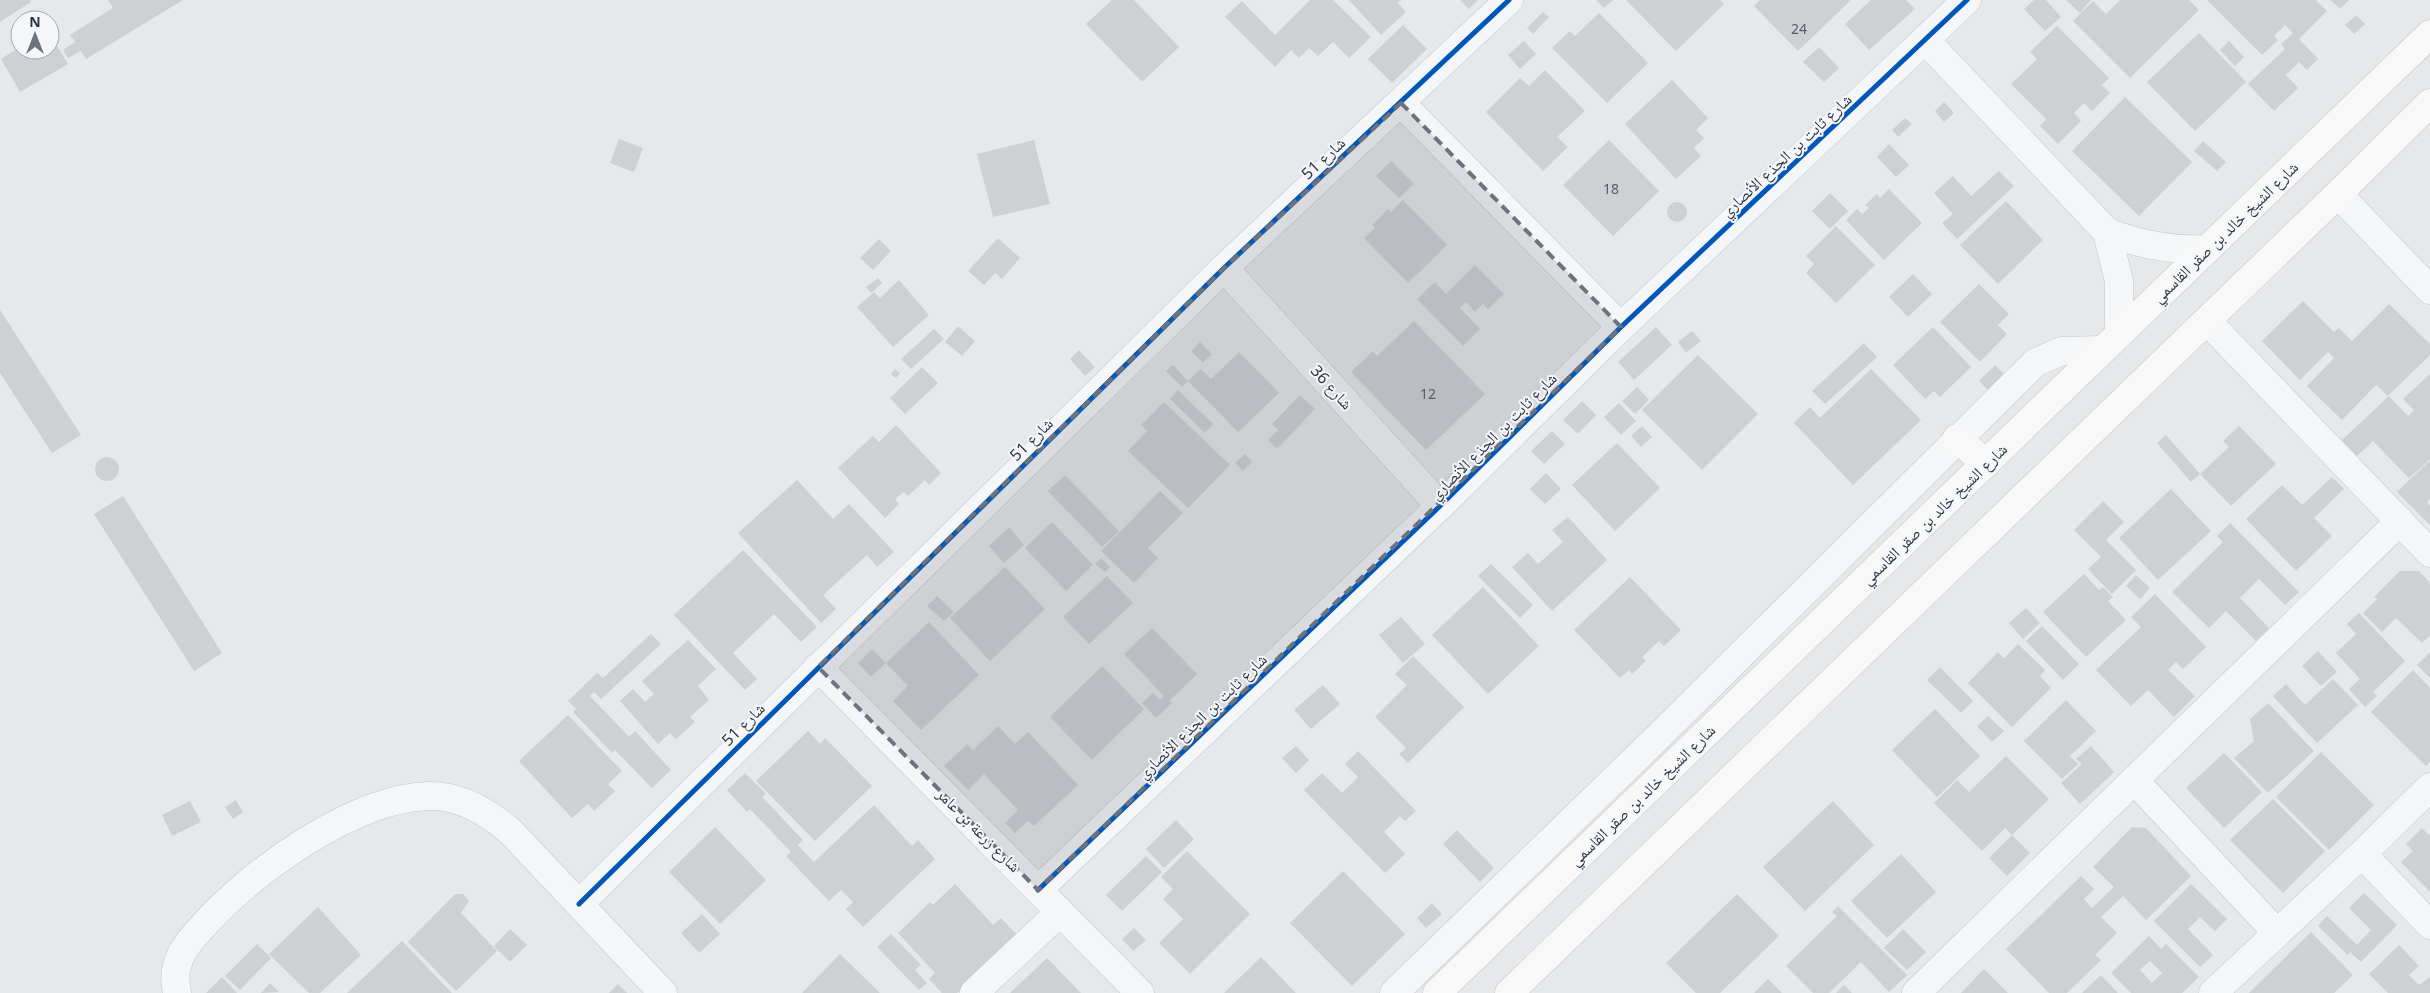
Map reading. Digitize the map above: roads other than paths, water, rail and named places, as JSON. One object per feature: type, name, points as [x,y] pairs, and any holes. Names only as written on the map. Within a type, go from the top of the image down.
[{"type":"main road","name":"شارع الشيخ خالد بن صقر القاسمي","points":[[1437,993],[2430,34]]},
{"type":"main road","points":[[1509,993],[2338,194],[2428,101]]},
{"type":"main road","points":[[1957,438],[1986,464]]},
{"type":"street","name":"شارع 51","points":[[579,904],[1224,268],[1508,0]]},
{"type":"street","name":"شارع ثابت بن الجذع الأنصاري","points":[[1038,890],[1440,506],[1621,327],[1968,0]]},
{"type":"street","points":[[1926,40],[2107,232],[2131,241],[2156,247],[2182,250],[2208,249]]},
{"type":"street","points":[[1401,102],[1621,327]]},
{"type":"street","points":[[2338,194],[2430,290]]},
{"type":"street","points":[[1394,993],[1659,736],[1957,438],[2036,362],[2062,351],[2111,342],[2119,281],[2107,232]]},
{"type":"street","name":"شارع 36","points":[[1224,268],[1440,506]]},
{"type":"street","points":[[2207,320],[2430,553]]},
{"type":"street","points":[[1916,993],[2400,521]]},
{"type":"street","name":"شارع زرعة بن عامر","points":[[818,667],[1140,993]]},
{"type":"street","points":[[2134,780],[2276,932]]},
{"type":"street","points":[[2213,993],[2276,932],[2362,854],[2430,787]]},
{"type":"street","points":[[177,993],[174,976],[179,958],[187,944],[216,912],[248,882],[283,856],[320,833],[359,814],[400,799],[430,796],[460,800],[488,812],[511,832],[663,993]]},
{"type":"street","points":[[2362,854],[2430,925]]},
{"type":"street","points":[[974,993],[1060,912]]}]
